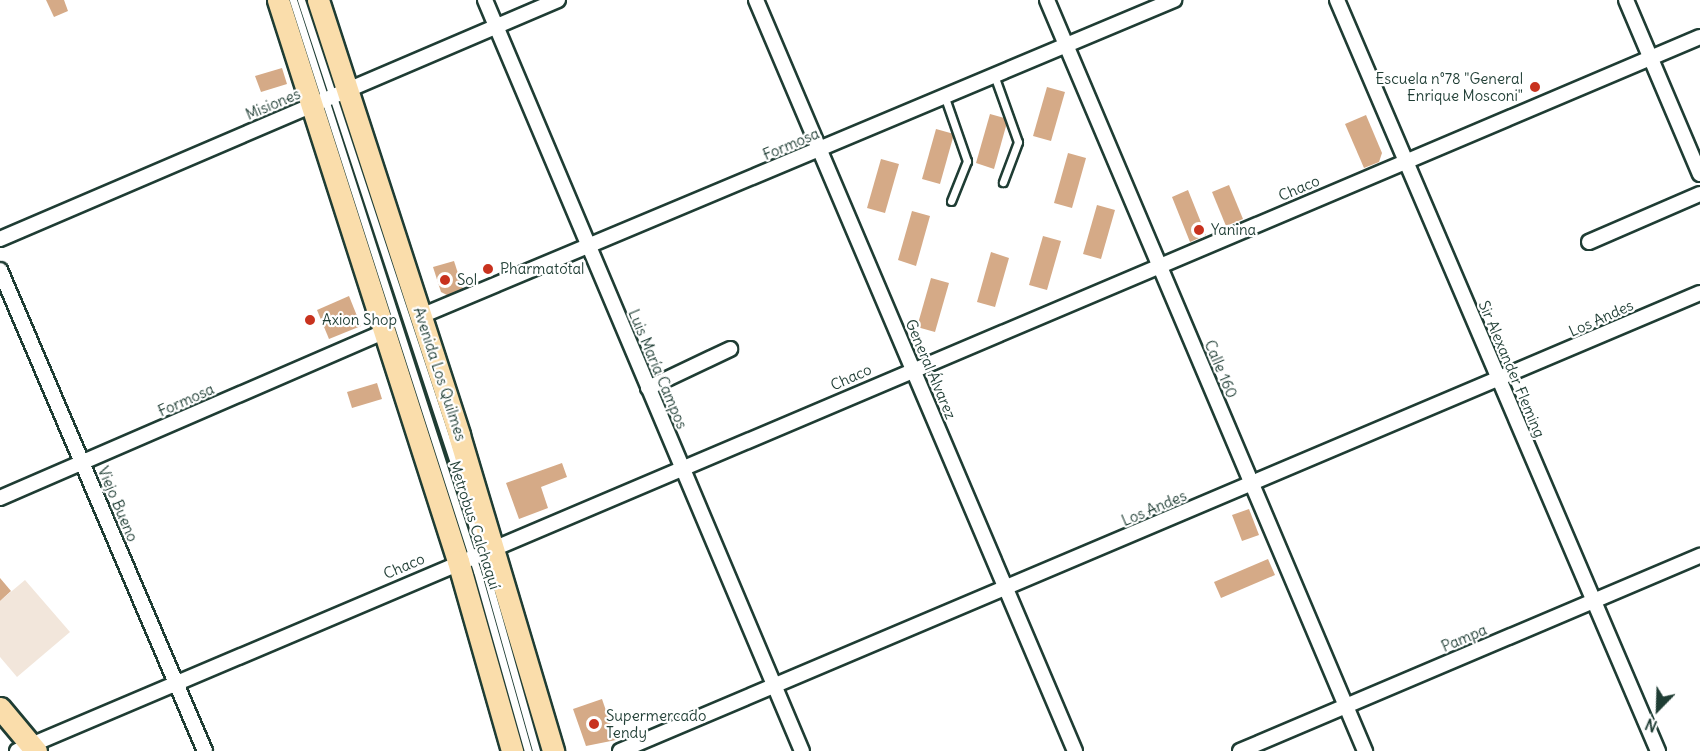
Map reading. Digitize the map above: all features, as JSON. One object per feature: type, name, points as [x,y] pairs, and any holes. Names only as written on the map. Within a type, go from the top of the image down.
[{"type":"main road","name":"Avenida Los Quilmes","points":[[278,0],[327,98],[421,316],[476,553],[512,751]]},
{"type":"main road","name":"Avenida Los Quilmes","points":[[318,0],[327,98],[386,331],[553,751]]},
{"type":"main road","points":[[0,708],[28,749]]},
{"type":"street","name":"Luis María Campos","points":[[484,0],[802,751]]},
{"type":"street","name":"Misiones","points":[[0,239],[558,0]]},
{"type":"street","name":"General Álvarez","points":[[756,0],[1075,751]]},
{"type":"street","name":"Calle 160","points":[[1047,0],[1365,751]]},
{"type":"street","name":"Formosa","points":[[421,316],[589,248],[944,95],[1174,0]]},
{"type":"street","name":"Sir Alexander Fleming","points":[[1336,0],[1658,751]]},
{"type":"street","points":[[1626,0],[1700,174]]},
{"type":"street","name":"Chaco","points":[[28,749],[476,553],[1700,37]]},
{"type":"street","points":[[1589,242],[1700,194]]},
{"type":"street","name":"Viejo Bueno","points":[[0,270],[205,751]]},
{"type":"street","name":"Los Andes","points":[[620,751],[775,688],[1499,381],[1700,293]]},
{"type":"street","name":"Formosa","points":[[0,498],[386,331]]},
{"type":"street","points":[[648,388],[730,350]]},
{"type":"street","name":"Pampa","points":[[1240,751],[1700,556]]},
{"type":"lane","name":"Metrobus Calchaquí","points":[[293,0],[444,430]]},
{"type":"lane","name":"Metrobus Calchaquí","points":[[301,0],[327,98],[476,553],[536,751]]},
{"type":"lane","points":[[994,75],[1018,142],[1003,182]]},
{"type":"lane","points":[[944,95],[967,161],[951,201]]},
{"type":"lane","name":"Metrobus Calchaquí","points":[[421,316],[444,430],[528,751]]},
{"type":"shaded area","points":[[25,580],[70,632],[17,677],[0,657],[0,601]]},
{"type":"building","points":[[46,0],[64,0],[68,11],[54,17]]},
{"type":"building","points":[[282,68],[287,84],[261,92],[255,76]]},
{"type":"building","points":[[1047,87],[1065,92],[1051,141],[1033,136]]},
{"type":"building","points":[[990,114],[1008,119],[994,169],[976,163]]},
{"type":"building","points":[[1366,115],[1382,153],[1379,162],[1364,168],[1345,124]]},
{"type":"building","points":[[936,129],[954,134],[940,184],[922,179]]},
{"type":"building","points":[[1068,153],[1086,158],[1072,208],[1054,203]]},
{"type":"building","points":[[881,159],[899,164],[885,213],[867,208]]},
{"type":"building","points":[[1229,185],[1243,219],[1226,226],[1212,192]]},
{"type":"building","points":[[1188,190],[1206,235],[1190,242],[1172,197]]},
{"type":"building","points":[[1097,205],[1115,210],[1101,259],[1083,254]]},
{"type":"building","points":[[912,211],[930,216],[916,266],[898,260]]},
{"type":"building","points":[[1043,236],[1061,241],[1047,290],[1029,285]]},
{"type":"building","points":[[991,252],[1009,258],[995,307],[977,302]]},
{"type":"building","points":[[454,261],[464,292],[449,296],[441,292],[433,267]]},
{"type":"building","points":[[931,278],[949,283],[935,332],[917,327]]},
{"type":"building","points":[[349,296],[361,326],[329,339],[317,310]]},
{"type":"building","points":[[377,383],[382,399],[352,408],[347,392]]},
{"type":"building","points":[[562,463],[567,477],[541,487],[548,508],[519,519],[506,483]]},
{"type":"building","points":[[1249,509],[1259,535],[1242,541],[1232,515]]},
{"type":"building","points":[[1268,559],[1275,575],[1221,598],[1214,582]]},
{"type":"building","points":[[0,578],[11,591],[0,601]]},
{"type":"building","name":"Supermercado Tendy","points":[[602,699],[616,740],[586,746],[573,709]]},
{"type":"place","name":"Escuela n°78 \"General Enrique Mosconi\"","points":[[1535,87]]},
{"type":"place","name":"Yanina","points":[[1199,230]]},
{"type":"place","name":"Pharmatotal","points":[[488,269]]},
{"type":"place","name":"Sol","points":[[445,280]]},
{"type":"place","name":"Axion Shop","points":[[310,320]]},
{"type":"place","name":"Supermercado Tendy","points":[[594,724]]}]
